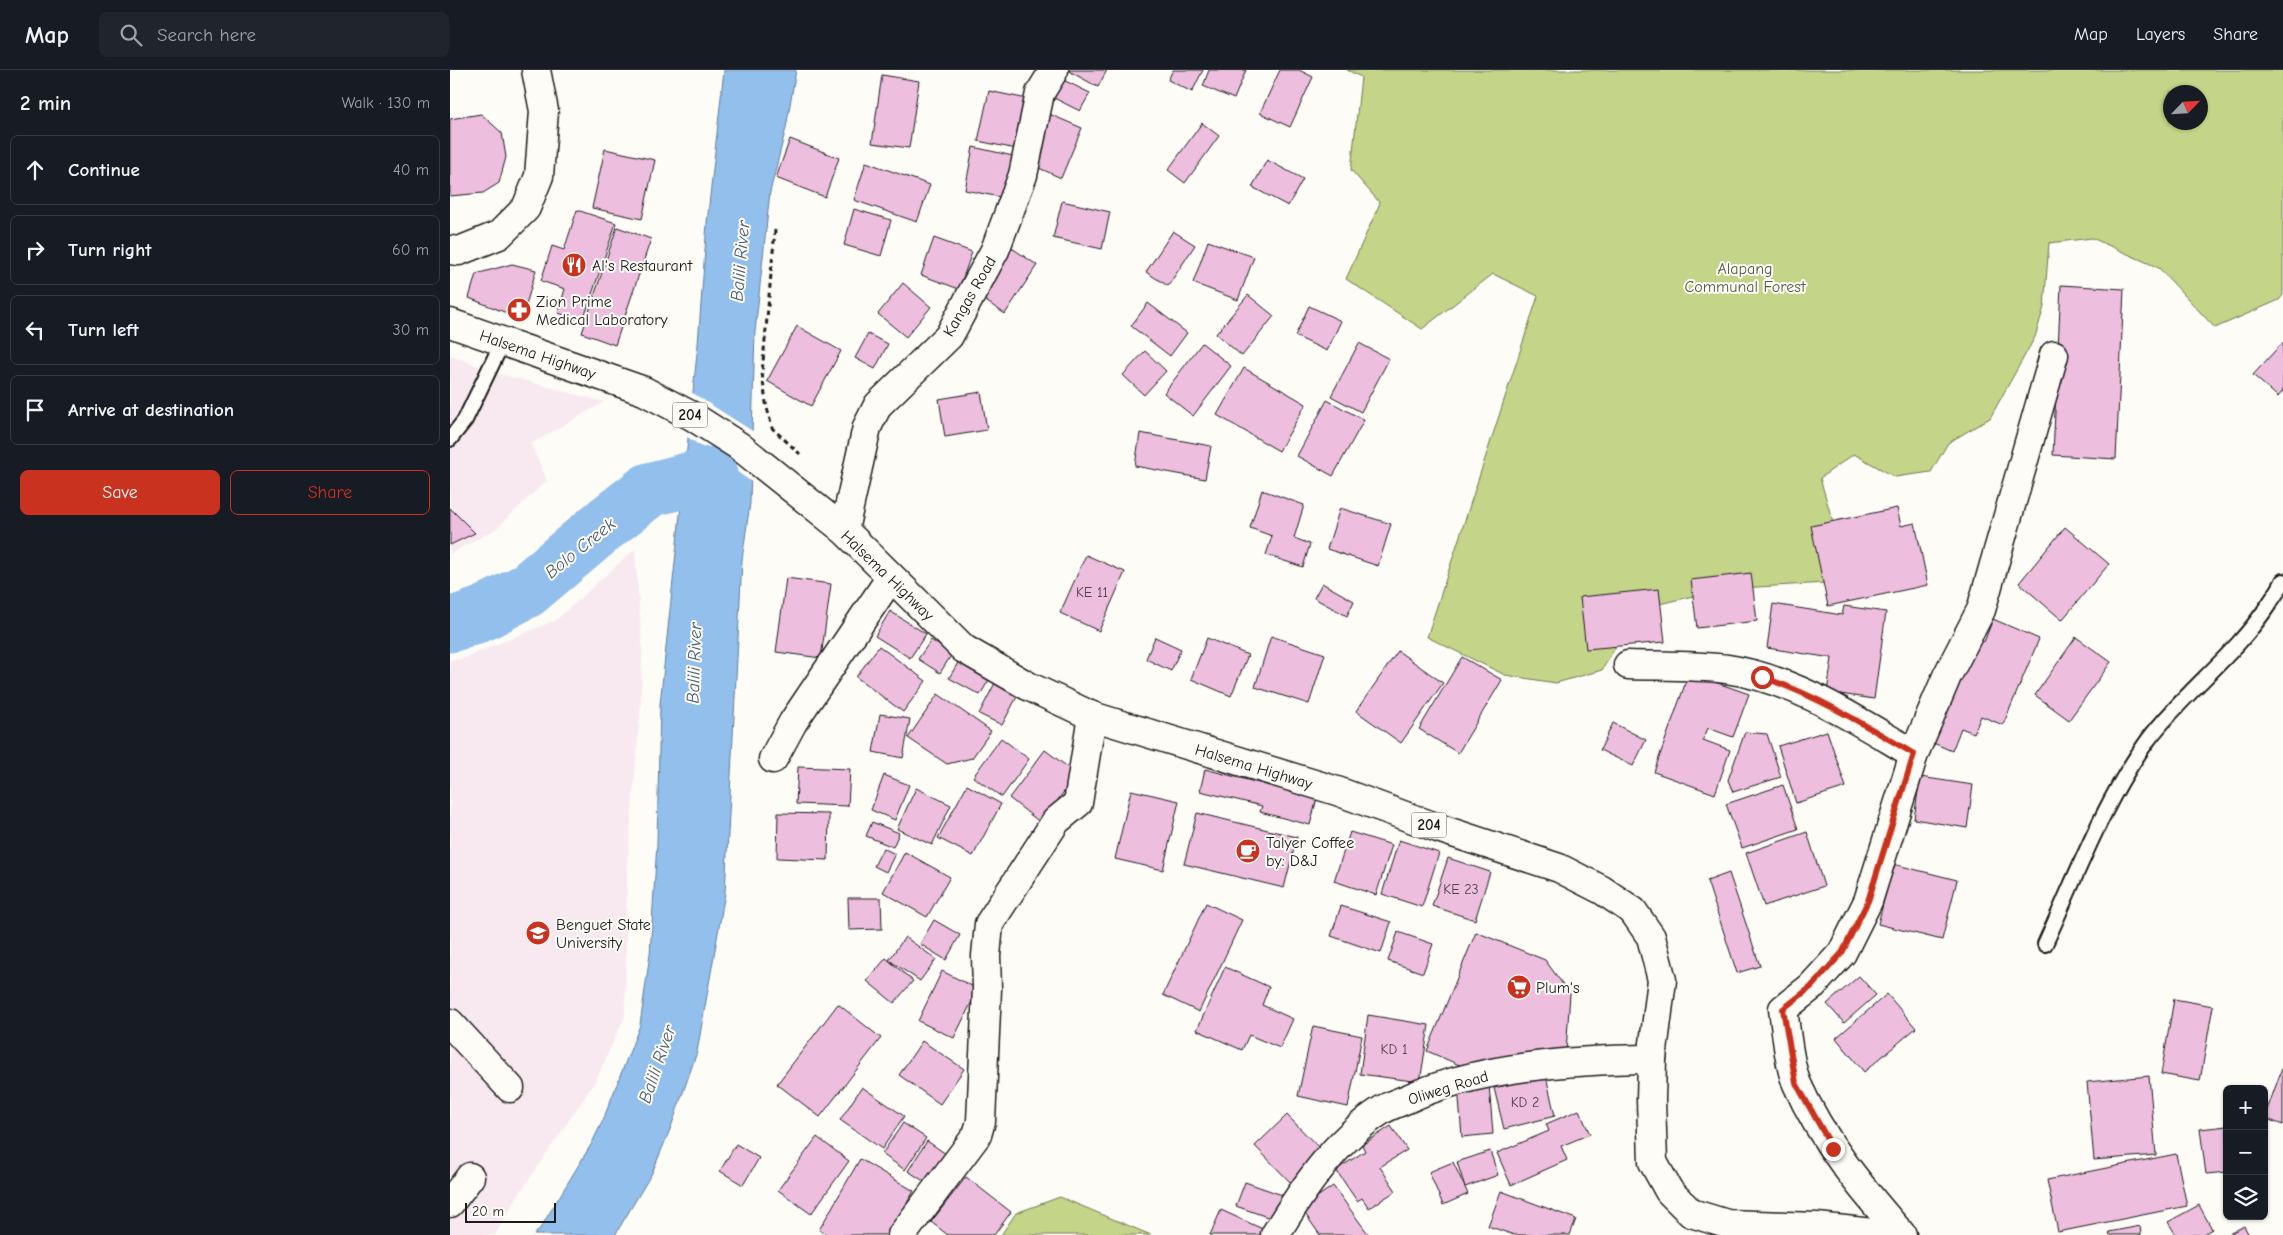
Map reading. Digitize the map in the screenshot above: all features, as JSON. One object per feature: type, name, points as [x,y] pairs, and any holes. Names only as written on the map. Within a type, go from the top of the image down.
[{"type":"main road","points":[[450,250],[459,251],[499,235],[526,208],[540,176],[544,111],[536,70]]},
{"type":"main road","name":"Kangas Road","points":[[844,530],[867,427],[878,405],[949,336],[995,250],[1023,175],[1040,93],[1054,70]]},
{"type":"main road","name":"Halsema Highway","points":[[450,323],[502,343],[586,369],[644,391],[692,416],[739,446],[844,530],[964,649],[1028,686],[1092,716],[1337,791],[1438,828],[1559,868],[1602,890],[1632,911],[1651,937],[1662,980],[1652,1058],[1653,1162],[1669,1191],[1691,1213],[1727,1224],[1817,1227],[1891,1235]]},
{"type":"main road","points":[[1902,1235],[1872,1201],[1833,1149],[1796,1083],[1783,1009],[1811,987],[1842,953],[1868,901],[1914,754],[1947,676],[1981,610],[2054,355]]},
{"type":"main road","points":[[773,759],[793,722],[891,577]]},
{"type":"main road","points":[[1628,664],[1727,669],[1762,677],[1788,686],[1851,717],[1914,754]]},
{"type":"main road","points":[[902,1235],[977,1136],[981,1121],[987,989],[986,956],[989,924],[1056,821],[1078,803],[1092,716]]},
{"type":"main road","points":[[450,1024],[510,1088]]},
{"type":"main road","name":"Oliweg Road","points":[[1275,1235],[1323,1166],[1352,1134],[1380,1111],[1422,1092],[1473,1077],[1590,1060],[1652,1058]]},
{"type":"main road","points":[[450,1203],[470,1177]]},
{"type":"lane","points":[[450,439],[466,420],[502,343]]},
{"type":"lane","points":[[2045,944],[2096,830],[2125,775],[2148,740],[2176,706],[2254,628],[2283,581]]},
{"type":"path","points":[[775,230],[762,373],[772,428],[801,455]]},
{"type":"shaded area","points":[[450,355],[496,373],[604,402],[531,444],[547,480],[496,529],[450,554]]},
{"type":"shaded area","name":"Benguet State University","points":[[635,549],[642,644],[641,704],[627,867],[625,1016],[595,1082],[517,1197],[495,1235],[450,1235],[450,660],[462,659],[556,620]]},
{"type":"green space","name":"Alapang Communal Forest","points":[[1347,70],[2283,70],[2283,295],[2279,300],[2215,328],[2159,268],[2092,238],[2049,243],[2044,307],[2035,337],[1990,418],[1948,443],[1931,472],[1895,477],[1854,454],[1820,478],[1834,526],[1826,583],[1723,589],[1638,609],[1602,670],[1556,683],[1505,675],[1427,637],[1538,296],[1493,274],[1422,329],[1346,279],[1380,203],[1351,170],[1361,77]]},
{"type":"green space","points":[[1060,1197],[1151,1235],[1001,1235],[1016,1213]]},
{"type":"water","name":"Balili River","points":[[724,70],[796,70],[786,128],[770,192],[755,332],[750,503],[742,560],[725,893],[697,1052],[671,1127],[652,1173],[615,1235],[534,1235],[541,1227],[592,1143],[603,1120],[640,1025],[650,954],[657,843],[660,704],[698,344],[707,223]]},
{"type":"pier","points":[[691,392],[754,432],[753,483],[686,436]]},
{"type":"building","points":[[1067,70],[1107,70],[1098,87]]},
{"type":"building","points":[[1173,70],[1203,70],[1192,92],[1168,80]]},
{"type":"building","points":[[1209,70],[1246,70],[1234,99],[1203,86]]},
{"type":"building","points":[[1280,70],[1299,70],[1313,77],[1290,127],[1260,113]]},
{"type":"building","points":[[882,75],[919,81],[909,148],[872,143]]},
{"type":"building","points":[[1059,78],[1090,93],[1080,111],[1050,96]]},
{"type":"building","points":[[989,91],[1032,100],[1021,150],[978,141]]},
{"type":"building","points":[[481,114],[502,133],[506,157],[499,183],[483,193],[450,196],[450,119]]},
{"type":"building","points":[[1049,114],[1082,128],[1061,178],[1028,163]]},
{"type":"building","points":[[1202,123],[1219,136],[1185,183],[1168,170]]},
{"type":"building","points":[[790,139],[839,158],[825,197],[776,178]]},
{"type":"building","points":[[973,147],[1013,156],[1005,198],[965,190]]},
{"type":"building","points":[[605,149],[655,160],[642,219],[592,208]]},
{"type":"building","points":[[1267,160],[1303,179],[1288,206],[1252,187]]},
{"type":"building","points":[[866,162],[930,185],[917,222],[854,200]]},
{"type":"building","points":[[1062,201],[1110,212],[1102,249],[1053,238]]},
{"type":"building","points":[[854,209],[891,220],[881,256],[844,245]]},
{"type":"building","name":"Al's Restaurant","points":[[577,210],[616,223],[583,321],[558,313],[565,289],[541,281],[552,246],[564,250]]},
{"type":"building","points":[[617,227],[651,239],[615,345],[582,333]]},
{"type":"building","points":[[1173,231],[1195,245],[1168,286],[1146,272]]},
{"type":"building","points":[[934,238],[972,252],[959,289],[921,275]]},
{"type":"building","points":[[1208,241],[1254,257],[1238,300],[1193,283]]},
{"type":"building","points":[[1006,244],[1037,265],[1005,314],[974,293]]},
{"type":"building","points":[[512,264],[536,270],[522,319],[469,298],[476,274]]},
{"type":"building","points":[[903,283],[931,307],[906,337],[878,314]]},
{"type":"building","points":[[2061,285],[2124,289],[2116,459],[2053,455]]},
{"type":"building","points":[[1248,295],[1274,316],[1242,356],[1216,334]]},
{"type":"building","points":[[1148,303],[1187,333],[1170,356],[1131,326]]},
{"type":"building","points":[[1309,306],[1341,321],[1327,351],[1295,336]]},
{"type":"building","points":[[797,326],[841,351],[811,406],[767,381]]},
{"type":"building","points":[[868,334],[888,344],[875,369],[855,358]]},
{"type":"building","points":[[2283,342],[2283,391],[2278,397],[2253,375]]},
{"type":"building","points":[[1202,343],[1231,366],[1193,416],[1164,393]]},
{"type":"building","points":[[1359,343],[1389,359],[1361,412],[1331,396]]},
{"type":"building","points":[[1145,351],[1166,371],[1144,395],[1123,375]]},
{"type":"building","points":[[1244,368],[1306,404],[1279,451],[1217,415]]},
{"type":"building","points":[[981,392],[987,430],[945,437],[939,399]]},
{"type":"building","points":[[1327,400],[1364,420],[1333,476],[1297,456]]},
{"type":"building","points":[[1140,433],[1211,446],[1205,479],[1135,466]]},
{"type":"building","points":[[1262,490],[1304,505],[1294,538],[1310,544],[1303,567],[1266,555],[1272,536],[1250,528]]},
{"type":"building","points":[[450,508],[475,533],[450,545]]},
{"type":"building","points":[[1340,508],[1391,524],[1378,566],[1327,549]]},
{"type":"building","points":[[1897,508],[1901,526],[1915,523],[1928,585],[1828,606],[1811,526]]},
{"type":"building","points":[[2065,527],[2109,564],[2062,620],[2019,583]]},
{"type":"building","points":[[1086,555],[1125,572],[1099,631],[1060,613]]},
{"type":"building","points":[[1751,573],[1757,621],[1697,628],[1691,580]]},
{"type":"building","points":[[786,578],[831,584],[821,658],[776,652]]},
{"type":"building","points":[[1322,583],[1354,601],[1347,616],[1314,598]]},
{"type":"building","points":[[1659,589],[1665,642],[1586,649],[1580,597]]},
{"type":"building","points":[[1773,604],[1842,615],[1844,606],[1886,612],[1874,699],[1827,692],[1832,658],[1767,648]]},
{"type":"building","points":[[890,611],[926,634],[910,658],[875,636]]},
{"type":"building","points":[[1993,619],[2039,639],[2003,725],[1981,716],[1974,733],[1961,728],[1952,751],[1931,742],[1974,637],[1984,642]]},
{"type":"building","points":[[1271,636],[1325,654],[1309,704],[1255,687]]},
{"type":"building","points":[[1155,637],[1181,649],[1171,671],[1146,659]]},
{"type":"building","points":[[2076,637],[2111,662],[2069,720],[2035,695]]},
{"type":"building","points":[[1207,638],[1248,655],[1231,696],[1191,679]]},
{"type":"building","points":[[931,640],[952,654],[940,673],[918,659]]},
{"type":"building","points":[[879,646],[926,681],[903,712],[856,677]]},
{"type":"building","points":[[1398,651],[1443,683],[1401,743],[1356,711]]},
{"type":"building","points":[[1462,657],[1502,680],[1458,753],[1419,729]]},
{"type":"building","points":[[959,661],[990,678],[980,695],[949,678]]},
{"type":"building","points":[[1689,673],[1749,694],[1733,737],[1708,728],[1703,740],[1730,750],[1715,794],[1654,772]]},
{"type":"building","points":[[996,681],[1019,693],[1002,725],[979,714]]},
{"type":"building","points":[[938,694],[991,731],[972,758],[947,764],[908,738]]},
{"type":"building","points":[[880,714],[910,719],[903,758],[873,752]]},
{"type":"building","points":[[1613,723],[1646,740],[1633,766],[1600,750]]},
{"type":"building","points":[[1827,731],[1846,787],[1796,803],[1778,746]]},
{"type":"building","points":[[1745,732],[1767,734],[1781,777],[1733,792],[1728,780]]},
{"type":"building","points":[[1001,738],[1029,759],[1002,797],[973,777]]},
{"type":"building","points":[[1045,750],[1077,774],[1041,823],[1009,798]]},
{"type":"building","points":[[798,767],[850,769],[848,806],[796,804]]},
{"type":"building","points":[[1205,769],[1317,798],[1310,825],[1260,812],[1262,806],[1200,791]]},
{"type":"building","points":[[884,775],[909,785],[895,820],[871,810]]},
{"type":"building","points":[[1920,777],[1973,785],[1967,828],[1914,819]]},
{"type":"building","points":[[967,785],[1001,804],[973,856],[938,838]]},
{"type":"building","points":[[1783,785],[1798,829],[1742,848],[1726,804]]},
{"type":"building","points":[[916,788],[951,805],[932,845],[897,829]]},
{"type":"building","points":[[1131,790],[1179,801],[1163,870],[1115,859]]},
{"type":"building","points":[[778,813],[829,814],[828,860],[777,858]]},
{"type":"building","points":[[1197,813],[1297,837],[1284,888],[1184,864]]},
{"type":"building","points":[[872,822],[899,833],[893,847],[866,836]]},
{"type":"building","points":[[1350,832],[1392,845],[1376,895],[1334,881]]},
{"type":"building","points":[[1807,832],[1824,886],[1764,906],[1746,853]]},
{"type":"building","points":[[1399,840],[1439,853],[1422,907],[1382,894]]},
{"type":"building","points":[[883,848],[895,854],[886,872],[874,866]]},
{"type":"building","points":[[905,852],[950,877],[927,917],[883,892]]},
{"type":"building","points":[[1448,858],[1490,872],[1475,920],[1432,906]]},
{"type":"building","points":[[1893,864],[1957,880],[1942,940],[1878,924]]},
{"type":"building","points":[[1729,873],[1760,966],[1737,973],[1707,881]]},
{"type":"building","points":[[848,898],[881,898],[882,929],[849,930]]},
{"type":"building","points":[[1206,903],[1242,920],[1199,1012],[1163,995]]},
{"type":"building","points":[[1341,906],[1391,922],[1381,953],[1331,936]]},
{"type":"building","points":[[934,920],[960,935],[946,960],[920,944]]},
{"type":"building","points":[[1398,932],[1433,944],[1423,973],[1388,961]]},
{"type":"building","points":[[1476,932],[1545,960],[1570,994],[1566,1052],[1478,1073],[1427,1051]]},
{"type":"building","points":[[905,937],[936,959],[920,981],[889,960]]},
{"type":"building","points":[[886,958],[913,981],[894,1003],[867,981]]},
{"type":"building","points":[[1225,967],[1269,987],[1262,1005],[1293,1019],[1280,1048],[1249,1035],[1242,1050],[1197,1030]]},
{"type":"building","points":[[942,971],[978,989],[954,1038],[918,1021]]},
{"type":"building","points":[[1859,976],[1876,995],[1844,1023],[1827,1004]]},
{"type":"building","points":[[1887,994],[1916,1028],[1864,1072],[1836,1038]]},
{"type":"building","points":[[2174,999],[2213,1006],[2200,1081],[2161,1074]]},
{"type":"building","points":[[838,1004],[881,1038],[820,1117],[777,1084]]},
{"type":"building","points":[[1368,1015],[1429,1025],[1420,1082],[1360,1074]]},
{"type":"building","points":[[1313,1026],[1362,1036],[1348,1107],[1298,1096]]},
{"type":"building","points":[[922,1041],[964,1069],[940,1104],[899,1075]]},
{"type":"building","points":[[2283,1066],[2283,1125],[2268,1119],[2268,1107]]},
{"type":"building","points":[[1546,1076],[1555,1116],[1504,1129],[1494,1088]]},
{"type":"building","points":[[2149,1076],[2156,1155],[2094,1160],[2087,1082]]},
{"type":"building","points":[[1489,1084],[1493,1134],[1462,1137],[1458,1086]]},
{"type":"building","points":[[862,1087],[904,1116],[882,1149],[840,1120]]},
{"type":"building","points":[[1579,1110],[1590,1134],[1561,1146],[1567,1160],[1511,1185],[1497,1153],[1549,1131],[1546,1124]]},
{"type":"building","points":[[1287,1115],[1327,1156],[1295,1187],[1255,1146]]},
{"type":"building","points":[[903,1123],[926,1138],[905,1170],[882,1154]]},
{"type":"building","points":[[1391,1126],[1407,1150],[1380,1167],[1396,1191],[1369,1208],[1362,1198],[1357,1201],[1336,1170],[1365,1151],[1362,1145]]},
{"type":"building","points":[[2223,1126],[2223,1172],[2206,1174],[2200,1129]]},
{"type":"building","points":[[817,1137],[849,1161],[811,1214],[778,1190]]},
{"type":"building","points":[[927,1141],[952,1158],[933,1187],[908,1171]]},
{"type":"building","points":[[736,1144],[759,1158],[743,1185],[720,1171]]},
{"type":"building","points":[[1490,1151],[1498,1175],[1465,1187],[1457,1162]]},
{"type":"building","points":[[2176,1154],[2187,1206],[2058,1232],[2047,1180]]},
{"type":"building","points":[[860,1159],[914,1191],[888,1235],[828,1235],[819,1230]]},
{"type":"building","points":[[1453,1162],[1468,1194],[1443,1205],[1429,1172]]},
{"type":"building","points":[[966,1177],[1011,1212],[994,1235],[948,1235],[931,1222]]},
{"type":"building","points":[[1245,1182],[1285,1196],[1276,1220],[1236,1206]]},
{"type":"building","points":[[1333,1186],[1369,1235],[1320,1235],[1301,1208]]},
{"type":"building","points":[[1501,1191],[1576,1219],[1570,1235],[1514,1235],[1488,1226]]},
{"type":"building","points":[[2199,1205],[2212,1229],[2202,1235],[2176,1235],[2168,1222]]},
{"type":"building","points":[[1221,1210],[1267,1231],[1265,1235],[1210,1235]]},
{"type":"building","points":[[2140,1226],[2141,1235],[2110,1235],[2109,1232]]},
{"type":"building","points":[[2244,1226],[2249,1235],[2227,1235]]},
{"type":"waterway","name":"Bolo Creek","points":[[450,625],[482,614],[526,591],[649,490],[710,474]]},
{"type":"place","name":"Al's Restaurant","points":[[574,265]]},
{"type":"place","name":"Zion Prime Medical Laboratory","points":[[519,310]]},
{"type":"place","name":"Talyer Coffee by: D&J","points":[[1248,851]]},
{"type":"place","name":"Benguet State University","points":[[538,933]]},
{"type":"place","name":"Plum's","points":[[1519,987]]},
{"type":"route","points":[[1762,677],[1788,686],[1851,717],[1914,754],[1868,901],[1842,953],[1811,987],[1783,1009],[1796,1083],[1833,1149]]}]
